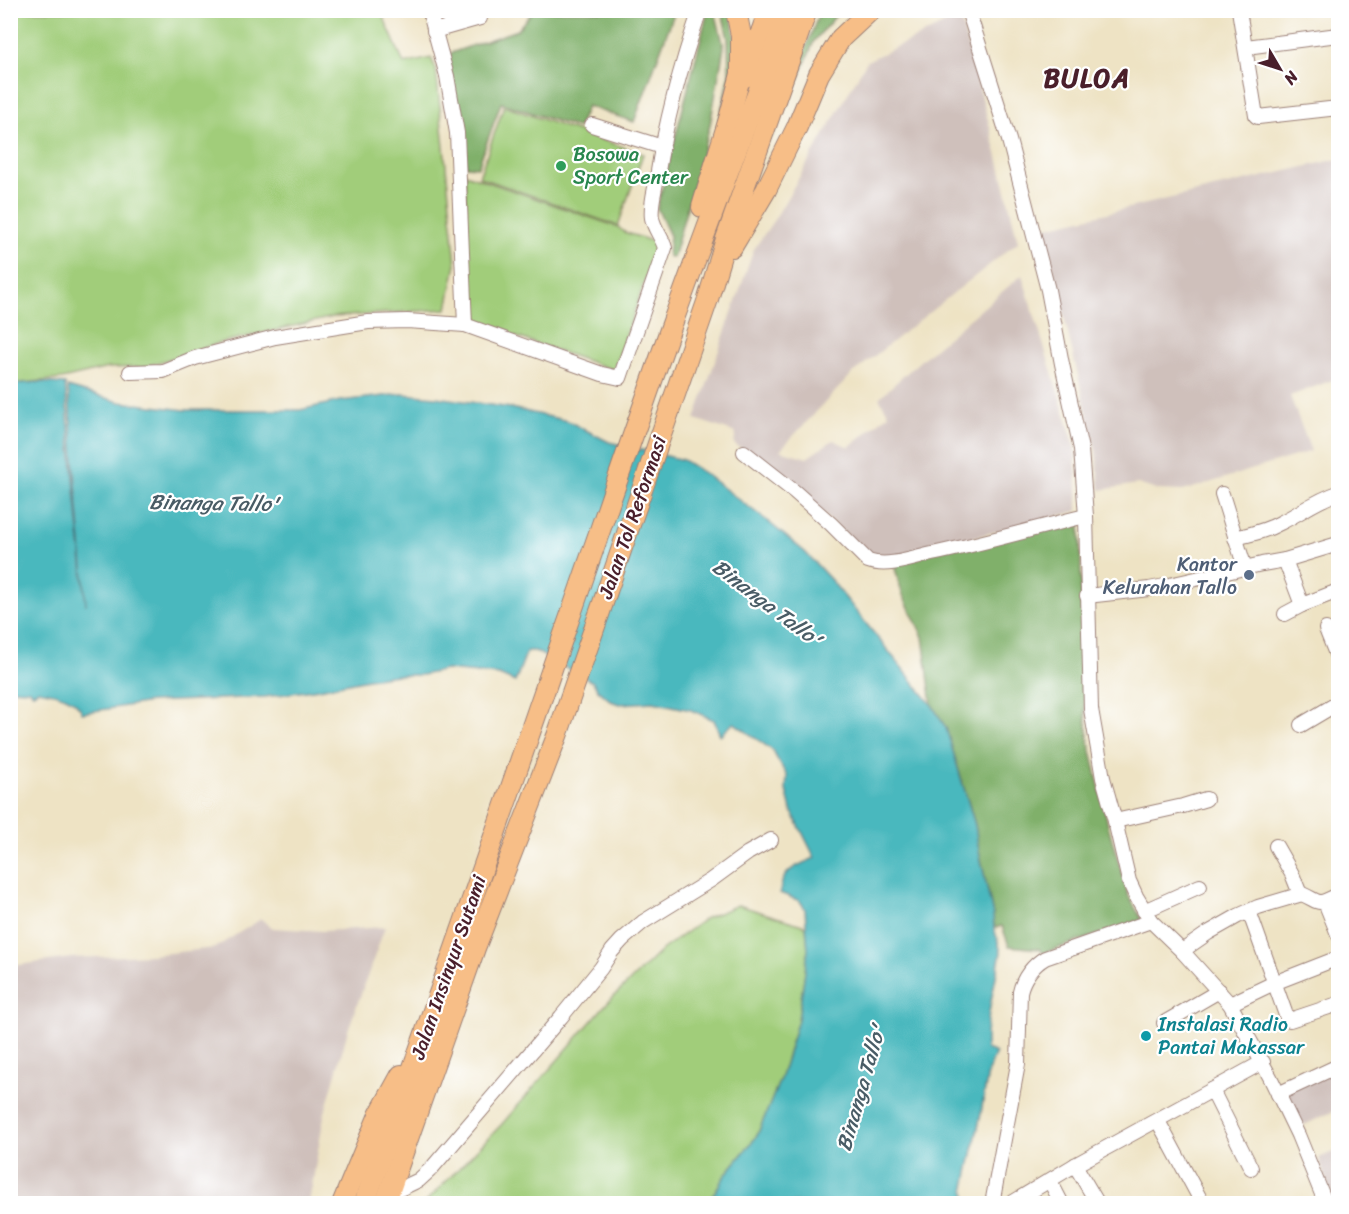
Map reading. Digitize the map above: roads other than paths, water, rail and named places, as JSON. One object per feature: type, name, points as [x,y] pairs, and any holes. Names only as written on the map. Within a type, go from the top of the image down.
[{"type":"highway","points":[[671,329],[683,271],[741,74],[741,36],[735,10]]},
{"type":"highway","points":[[729,119],[769,10]]},
{"type":"highway","points":[[671,329],[789,10]]},
{"type":"highway","points":[[708,299],[726,238],[807,10]]},
{"type":"highway","points":[[708,299],[734,243],[766,190],[797,127],[819,74],[841,38],[871,10]]},
{"type":"highway","name":"Jalan Tol Reformasi","points":[[557,736],[708,299]]},
{"type":"highway","name":"Jalan Tol Reformasi","points":[[531,729],[671,329]]},
{"type":"highway","name":"Jalan Insinyur Sutami","points":[[364,1203],[531,729]]},
{"type":"highway","name":"Jalan Insinyur Sutami","points":[[387,1199],[474,948],[557,736]]},
{"type":"highway","points":[[342,1203],[379,1115],[430,1021]]},
{"type":"street","points":[[429,10],[447,76],[457,134],[465,325]]},
{"type":"street","points":[[130,372],[163,371],[195,358],[275,337],[368,322],[407,321],[465,325],[602,374],[620,378],[665,248],[652,215],[662,147],[688,45],[700,10]]},
{"type":"street","points":[[968,10],[1009,141],[1048,290],[1081,449],[1086,516],[1091,709],[1103,778],[1129,880],[1147,916],[1230,1004],[1263,1062],[1326,1203]]},
{"type":"street","points":[[1239,10],[1257,116],[1338,108]]},
{"type":"street","points":[[434,31],[480,18]]},
{"type":"street","points":[[1246,47],[1338,35]]},
{"type":"street","points":[[592,125],[662,147]]},
{"type":"street","points":[[744,452],[795,492],[868,561],[874,563],[893,563],[944,552],[1086,516]]},
{"type":"street","points":[[1235,538],[1264,531],[1313,503],[1338,493]]},
{"type":"street","points":[[1222,494],[1245,568]]},
{"type":"street","points":[[1087,596],[1149,589],[1285,560],[1338,544]]},
{"type":"street","points":[[1285,560],[1302,605]]},
{"type":"street","points":[[1284,614],[1338,591]]},
{"type":"street","points":[[1326,629],[1337,653]]},
{"type":"street","points":[[1302,725],[1338,703]]},
{"type":"street","points":[[1115,821],[1206,799]]},
{"type":"street","points":[[387,1199],[431,1169],[567,1010],[622,940],[643,922],[771,840]]},
{"type":"street","points":[[1276,846],[1300,894]]},
{"type":"street","points":[[992,1203],[1018,1064],[1020,995],[1023,984],[1034,967],[1045,958],[1147,916],[1200,885]]},
{"type":"street","points":[[1182,951],[1208,933],[1249,911],[1300,894],[1317,902],[1325,902],[1338,896]]},
{"type":"street","points":[[1325,902],[1338,934]]},
{"type":"street","points":[[1249,911],[1287,1018],[1338,1004]]},
{"type":"street","points":[[1230,1004],[1275,983],[1337,963]]},
{"type":"street","points":[[1164,1023],[1219,991]]},
{"type":"street","points":[[1010,1203],[1030,1198],[1050,1181],[1076,1165],[1263,1062]]},
{"type":"street","points":[[1278,1094],[1338,1066]]},
{"type":"street","points":[[1212,1090],[1251,1168]]},
{"type":"street","points":[[1158,1121],[1199,1197]]},
{"type":"street","points":[[1076,1165],[1098,1203]]},
{"type":"street","points":[[1050,1181],[1062,1203]]},
{"type":"water","name":"Binanga Tallo'","points":[[40,382],[65,384],[86,605],[68,387],[120,402],[185,410],[300,410],[340,401],[402,394],[511,408],[568,421],[609,442],[683,460],[704,473],[805,552],[831,580],[932,705],[946,728],[975,825],[994,928],[1001,952],[986,1033],[986,1049],[996,1053],[988,1072],[965,1187],[967,1203],[708,1203],[726,1174],[757,1136],[781,1077],[798,1020],[808,950],[805,909],[800,901],[780,893],[781,885],[791,870],[815,858],[791,810],[786,790],[787,776],[772,750],[734,723],[720,735],[714,720],[691,710],[653,702],[619,704],[611,701],[598,690],[593,682],[535,651],[527,651],[515,682],[499,675],[446,670],[422,675],[397,675],[368,679],[265,697],[151,702],[82,713],[75,703],[64,696],[38,690],[33,693],[29,690],[11,689],[10,384]]},
{"type":"place","name":"Bosowa Sport Center","points":[[561,166]]},
{"type":"place","name":"Kantor Kelurahan Tallo","points":[[1249,575]]},
{"type":"place","name":"Instalasi Radio Pantai Makassar","points":[[1146,1036]]},
{"type":"district","name":"BULOA","points":[[1087,78]]}]
